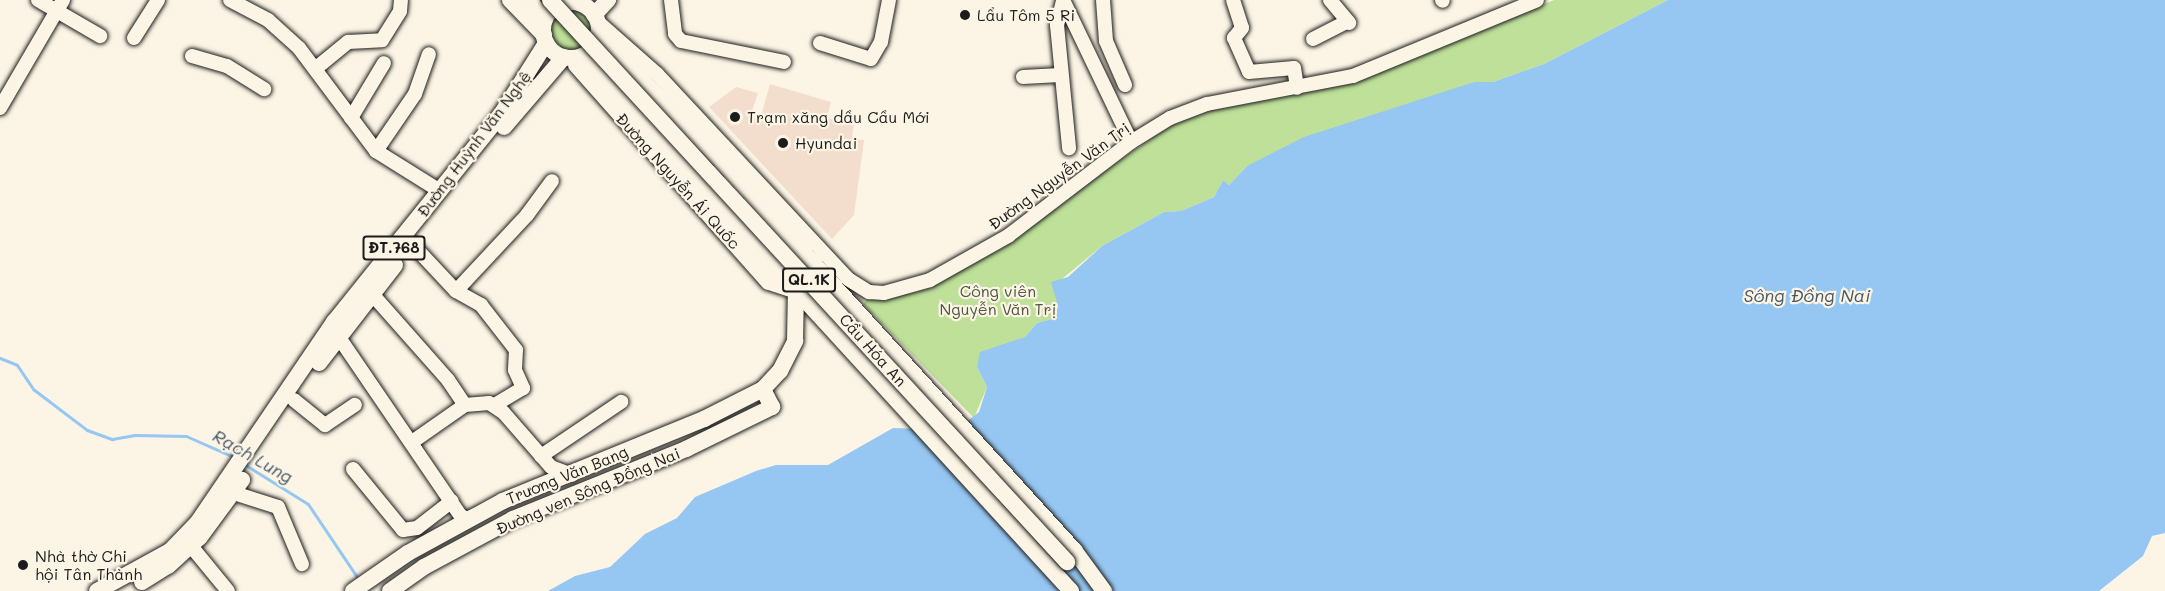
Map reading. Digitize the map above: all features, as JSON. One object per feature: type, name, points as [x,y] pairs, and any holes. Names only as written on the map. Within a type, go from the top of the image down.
[{"type":"main road","points":[[510,0],[572,57]]},
{"type":"main road","points":[[529,0],[545,32]]},
{"type":"main road","points":[[580,8],[608,0]]},
{"type":"main road","name":"Đường Huỳnh Văn Nghệ","points":[[97,591],[170,551],[198,522],[245,465],[338,336],[411,244],[572,57],[594,45],[580,8],[545,32],[507,105],[334,322],[245,465],[234,493],[191,546],[168,566],[123,591]]},
{"type":"main road","name":"QL.1K","points":[[580,8],[639,66],[659,97]]},
{"type":"main road","name":"Cầu Hóa An","points":[[580,8],[1066,562],[1102,591]]},
{"type":"main road","name":"Đường Nguyễn Ái Quốc","points":[[572,57],[639,117],[798,293]]},
{"type":"main road","name":"Đường Nguyễn Ái Quốc","points":[[572,57],[769,282],[798,293]]},
{"type":"main road","points":[[639,117],[659,97]]},
{"type":"main road","name":"Cầu Hóa An","points":[[659,97],[713,153],[1074,550],[1102,591]]},
{"type":"main road","points":[[764,389],[780,371],[795,341],[798,293]]},
{"type":"main road","name":"Cầu Hóa An","points":[[798,293],[1071,591]]},
{"type":"main road","name":"Trương Văn Bang","points":[[353,591],[377,573],[502,501],[704,419],[764,389]]},
{"type":"main road","name":"Đường ven Sông Đồng Nai","points":[[390,591],[434,561],[513,519],[686,449],[772,407],[764,389]]},
{"type":"street","points":[[38,0],[60,5],[100,36]]},
{"type":"street","points":[[134,38],[158,0]]},
{"type":"street","points":[[230,0],[268,20],[299,48],[376,151],[440,191]]},
{"type":"street","points":[[315,69],[348,42],[386,37],[401,0]]},
{"type":"street","points":[[670,0],[675,34],[681,41],[784,62]]},
{"type":"street","points":[[820,43],[871,59],[881,42],[889,0]]},
{"type":"street","points":[[1063,0],[1057,25],[1060,75],[1069,148]]},
{"type":"street","points":[[1063,0],[1131,142]]},
{"type":"street","points":[[1103,0],[1106,41],[1125,85]]},
{"type":"street","points":[[1233,0],[1242,28],[1234,38],[1249,72],[1294,68],[1297,88]]},
{"type":"street","points":[[1313,39],[1348,22],[1330,0]]},
{"type":"street","name":"Đường Nguyễn Văn Trị","points":[[639,66],[848,279],[869,292],[884,293],[930,280],[1000,241],[1131,142],[1170,118],[1207,104],[1353,76],[1537,0]]},
{"type":"street","points":[[0,108],[60,5]]},
{"type":"street","points":[[376,151],[415,94],[429,54]]},
{"type":"street","points":[[192,56],[227,66],[264,89]]},
{"type":"street","points":[[351,118],[384,63]]},
{"type":"street","points":[[1023,77],[1060,75]]},
{"type":"street","points":[[456,291],[527,215],[552,181]]},
{"type":"street","points":[[411,244],[456,291],[481,305],[516,350],[515,370],[524,387],[495,405],[465,405],[412,442]]},
{"type":"street","points":[[372,294],[448,380],[465,405]]},
{"type":"street","points":[[338,336],[461,516],[467,519],[502,501]]},
{"type":"street","points":[[294,400],[325,425],[355,405]]},
{"type":"street","points":[[540,456],[621,402]]},
{"type":"street","points":[[495,405],[540,456],[566,474],[584,475],[625,456]]},
{"type":"street","points":[[353,469],[403,530],[417,528],[452,501]]},
{"type":"street","points":[[234,493],[278,507],[302,564]]},
{"type":"street","points":[[191,546],[228,591]]},
{"type":"shaded area","points":[[770,84],[831,102],[827,118],[854,123],[852,139],[864,140],[854,215],[832,239],[709,107],[736,87],[758,93],[751,114],[759,123]]},
{"type":"green space","name":"Công viên Nguyễn Văn Trị","points":[[1554,0],[1668,0],[1544,64],[1493,82],[1474,82],[1247,166],[1229,185],[1223,180],[1214,197],[1181,211],[1164,212],[1102,246],[1062,279],[1055,318],[1037,323],[1025,337],[977,367],[987,387],[974,418],[863,304],[869,297],[895,297],[927,289],[976,261],[1172,124],[1209,109],[1355,82]]},
{"type":"green space","points":[[571,8],[586,15],[593,30],[586,45],[571,52],[556,45],[549,30],[556,15]]},
{"type":"water","name":"Sông Đồng Nai","points":[[1668,0],[2165,0],[2165,533],[2152,536],[2143,556],[2099,591],[548,591],[575,576],[610,567],[645,534],[677,518],[695,497],[756,471],[776,465],[828,465],[893,428],[925,429],[965,423],[979,412],[987,387],[977,367],[980,352],[1025,337],[1037,323],[1055,318],[1058,306],[1051,282],[1068,277],[1102,246],[1164,212],[1181,211],[1214,197],[1223,180],[1229,185],[1247,166],[1304,137],[1474,82],[1493,82],[1544,64]]},
{"type":"waterway","name":"Rạch Lung","points":[[0,358],[17,365],[33,389],[87,430],[112,439],[135,435],[186,436],[236,458]]},
{"type":"waterway","name":"Rạch Lung","points":[[244,464],[308,504],[359,580]]},
{"type":"place","name":"Lẩu Tôm 5 Ri","points":[[965,15]]},
{"type":"place","name":"Trạm xăng dầu Cầu Mới","points":[[735,117]]},
{"type":"place","name":"Hyundai","points":[[783,143]]},
{"type":"place","name":"Nhà thờ Chi hội Tân Thành","points":[[23,565]]}]
